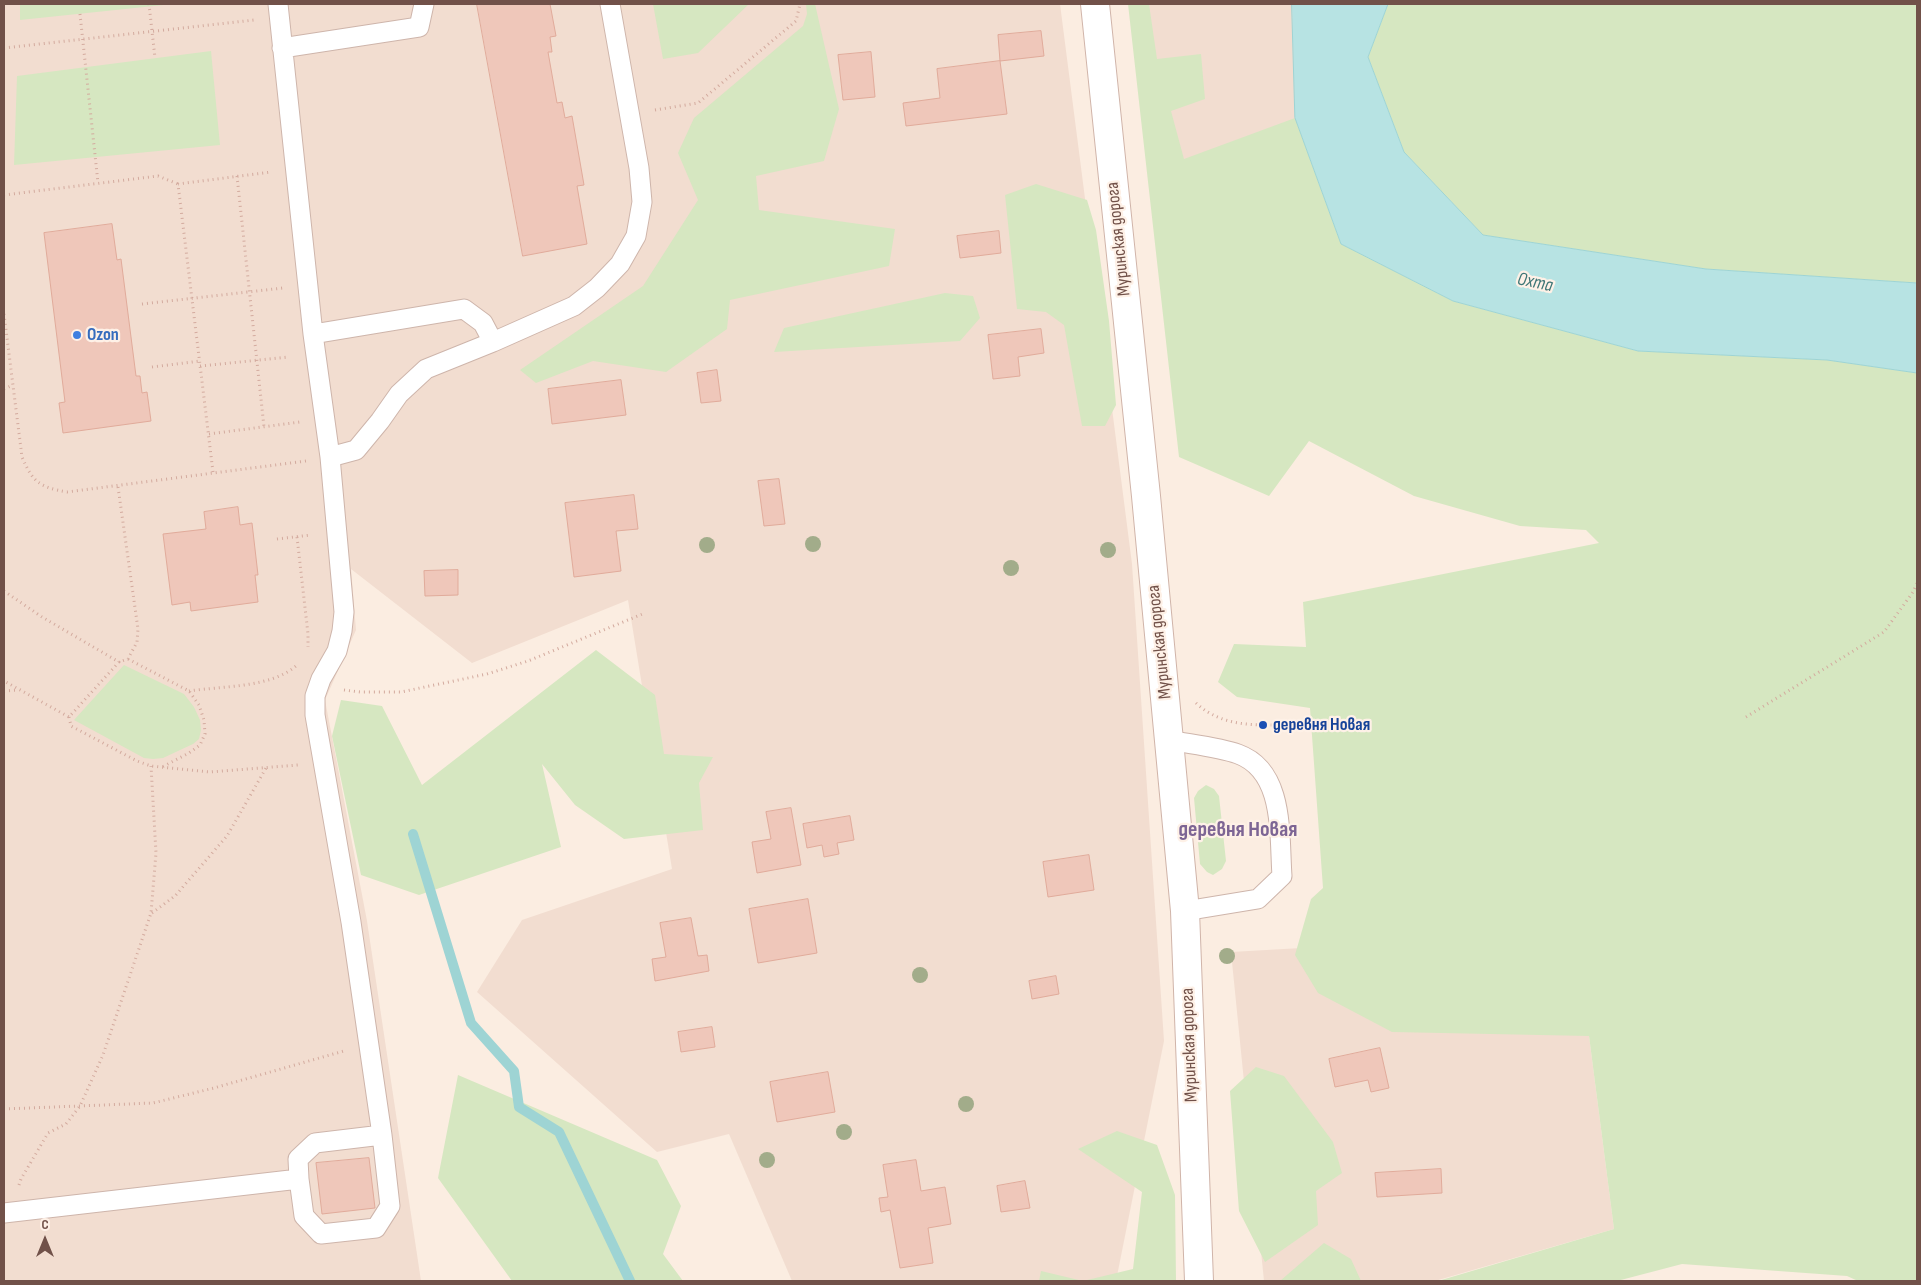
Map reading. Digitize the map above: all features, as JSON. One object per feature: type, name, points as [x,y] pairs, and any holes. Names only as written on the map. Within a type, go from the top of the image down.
[{"type":"street","name":"Муринская дорога","points":[[1095,4],[1185,911],[1199,1281]]},
{"type":"lane","points":[[282,48],[419,27],[424,4]]},
{"type":"lane","points":[[330,457],[356,450],[399,394],[426,369],[574,306],[598,288],[620,264],[636,236],[642,202],[639,168],[610,4]]},
{"type":"lane","points":[[278,11],[313,334],[330,457],[344,612],[337,651],[321,679],[315,696],[315,715],[382,1135],[390,1206],[376,1228],[320,1234],[304,1216],[298,1159],[314,1143],[382,1135]]},
{"type":"lane","points":[[313,334],[464,309],[483,323],[493,342]]},
{"type":"lane","points":[[1169,740],[1238,754],[1257,766],[1270,782],[1277,804],[1282,876],[1258,899],[1185,911]]},
{"type":"lane","points":[[4,1213],[299,1179]]},
{"type":"path","points":[[148,4],[155,58]]},
{"type":"path","points":[[629,115],[698,103],[796,21],[800,4]]},
{"type":"path","points":[[4,48],[152,32],[278,11]]},
{"type":"path","points":[[80,14],[98,184]]},
{"type":"path","points":[[4,195],[158,176],[178,184],[295,169]]},
{"type":"path","points":[[237,176],[264,427]]},
{"type":"path","points":[[178,184],[213,472]]},
{"type":"path","points":[[142,304],[308,285]]},
{"type":"path","points":[[4,314],[22,457],[30,475],[46,488],[67,492],[330,457]]},
{"type":"path","points":[[200,366],[316,354]]},
{"type":"path","points":[[152,367],[200,361]]},
{"type":"path","points":[[4,389],[13,385]]},
{"type":"path","points":[[209,434],[325,419]]},
{"type":"path","points":[[69,717],[119,662],[128,659],[137,642],[138,629],[118,486]]},
{"type":"path","points":[[277,539],[337,532]]},
{"type":"path","points":[[189,691],[267,681],[287,674],[300,663],[308,651],[308,634],[297,537]]},
{"type":"path","points":[[1746,717],[1884,632],[1913,592],[1917,583]]},
{"type":"path","points":[[4,591],[42,617],[119,662]]},
{"type":"path","points":[[300,663],[335,688],[360,692],[401,692],[487,674],[528,661],[645,613]]},
{"type":"path","points":[[128,659],[189,691],[199,705],[204,720],[205,734],[200,745],[162,767]]},
{"type":"path","points":[[4,681],[69,717],[71,726],[137,761],[151,766],[210,772],[324,762]]},
{"type":"path","points":[[4,690],[20,690]]},
{"type":"path","points":[[1194,701],[1205,711],[1238,724],[1291,725]]},
{"type":"path","points":[[19,1187],[21,1179],[48,1133],[66,1124],[80,1106],[103,1055],[151,913],[156,853],[151,766]]},
{"type":"path","points":[[151,913],[175,896],[227,836],[266,767]]},
{"type":"path","points":[[4,1110],[153,1102],[214,1088],[368,1044]]},
{"type":"shaded area","points":[[4,4],[1060,4],[1132,564],[1164,1041],[1116,1281],[792,1281],[729,1134],[657,1152],[477,992],[522,920],[672,869],[628,600],[472,663],[351,569],[356,630],[325,700],[367,921],[421,1281],[4,1281]]},
{"type":"shaded area","points":[[1136,4],[1292,4],[1303,237],[1174,346]]},
{"type":"shaded area","points":[[1425,941],[1589,1036],[1614,1229],[1435,1281],[1264,1281],[1231,952]]},
{"type":"green space","points":[[20,4],[173,4],[20,20]]},
{"type":"green space","points":[[653,4],[749,4],[698,53],[663,59]]},
{"type":"green space","points":[[806,4],[815,4],[839,109],[824,161],[756,176],[759,210],[895,229],[889,266],[730,300],[727,329],[666,372],[593,361],[536,383],[520,370],[643,286],[698,200],[678,153],[694,118],[803,26],[807,14]]},
{"type":"green space","points":[[1128,4],[1149,4],[1157,59],[1201,54],[1205,99],[1171,111],[1184,159],[1295,118],[1341,244],[1453,301],[1638,351],[1828,360],[1917,373],[1917,1281],[1858,1281],[1847,1276],[1682,1264],[1617,1281],[1438,1281],[1614,1229],[1589,1036],[1392,1032],[1318,993],[1295,955],[1311,899],[1323,888],[1310,708],[1237,697],[1218,682],[1234,644],[1306,647],[1303,602],[1599,543],[1586,530],[1520,526],[1414,496],[1309,441],[1269,496],[1179,457]]},
{"type":"green space","points":[[1388,4],[1917,4],[1917,283],[1706,269],[1483,235],[1404,152],[1368,57]]},
{"type":"green space","points":[[211,51],[220,145],[14,165],[17,76]]},
{"type":"green space","points":[[1036,184],[1087,200],[1096,230],[1109,321],[1116,405],[1105,426],[1082,426],[1064,325],[1046,312],[1017,309],[1005,195]]},
{"type":"green space","points":[[945,293],[973,296],[980,318],[960,341],[774,352],[784,328]]},
{"type":"green space","points":[[596,650],[655,695],[664,754],[713,757],[699,783],[703,830],[624,839],[575,805],[542,764],[561,847],[419,895],[361,875],[332,736],[341,700],[382,706],[422,785]]},
{"type":"green space","points":[[124,665],[184,694],[194,707],[200,720],[201,730],[199,739],[193,744],[163,758],[144,758],[74,720]]},
{"type":"green space","points":[[1206,785],[1214,789],[1219,796],[1226,861],[1222,869],[1213,875],[1207,872],[1200,864],[1194,798],[1198,791]]},
{"type":"green space","points":[[1256,1067],[1284,1076],[1333,1142],[1342,1173],[1316,1191],[1318,1225],[1265,1262],[1239,1211],[1230,1091]]},
{"type":"green space","points":[[458,1075],[657,1160],[681,1206],[663,1254],[683,1281],[512,1281],[438,1178]]},
{"type":"green space","points":[[1117,1131],[1157,1145],[1175,1195],[1176,1281],[1083,1281],[1133,1269],[1142,1192],[1078,1149]]},
{"type":"green space","points":[[1324,1243],[1351,1259],[1361,1281],[1280,1281]]},
{"type":"green space","points":[[1041,1271],[1083,1281],[1039,1281]]},
{"type":"water","name":"Охта","points":[[1292,4],[1388,4],[1368,57],[1404,152],[1483,235],[1706,269],[1917,283],[1917,373],[1827,360],[1638,351],[1453,301],[1341,244],[1295,118]]},
{"type":"building","points":[[477,4],[550,4],[556,36],[550,37],[552,52],[548,52],[557,103],[562,102],[565,118],[572,116],[584,185],[577,186],[587,244],[523,256]]},
{"type":"building","points":[[1041,31],[1044,56],[1000,61],[998,35]]},
{"type":"building","points":[[871,52],[875,97],[843,100],[838,55]]},
{"type":"building","points":[[1000,61],[1007,114],[906,126],[903,103],[940,98],[937,69]]},
{"type":"building","points":[[112,224],[117,260],[121,259],[136,376],[140,376],[142,393],[147,392],[151,421],[63,433],[59,403],[65,402],[44,233]]},
{"type":"building","points":[[999,231],[1001,253],[960,258],[957,236]]},
{"type":"building","points":[[1041,329],[1044,353],[1018,357],[1020,376],[993,379],[988,335]]},
{"type":"building","points":[[717,370],[721,401],[701,403],[697,373]]},
{"type":"building","points":[[621,380],[626,415],[552,424],[548,389]]},
{"type":"building","points":[[779,479],[785,524],[764,526],[758,481]]},
{"type":"building","points":[[634,495],[638,529],[616,531],[621,571],[574,577],[565,503]]},
{"type":"building","points":[[238,507],[240,525],[252,523],[258,575],[255,575],[258,602],[191,611],[190,602],[172,605],[163,534],[206,529],[204,512]]},
{"type":"building","points":[[458,570],[458,595],[425,596],[424,571]]},
{"type":"building","points":[[791,808],[801,865],[757,873],[752,842],[771,839],[766,812]]},
{"type":"building","points":[[850,816],[854,840],[837,843],[839,854],[824,857],[822,845],[807,848],[803,824]]},
{"type":"building","points":[[1089,855],[1094,890],[1048,897],[1043,862]]},
{"type":"building","points":[[808,899],[817,953],[758,963],[749,909]]},
{"type":"building","points":[[691,918],[698,956],[707,955],[709,971],[655,981],[652,959],[666,957],[660,923]]},
{"type":"building","points":[[1056,976],[1059,994],[1032,999],[1029,981]]},
{"type":"building","points":[[712,1027],[715,1047],[681,1052],[678,1032]]},
{"type":"building","points":[[1380,1048],[1389,1088],[1371,1092],[1368,1080],[1335,1087],[1329,1059]]},
{"type":"building","points":[[828,1072],[835,1112],[777,1122],[770,1082]]},
{"type":"building","points":[[369,1158],[375,1208],[322,1214],[316,1163]]},
{"type":"building","points":[[916,1160],[921,1191],[945,1187],[951,1224],[928,1228],[933,1263],[900,1268],[890,1210],[881,1212],[879,1198],[888,1197],[883,1165]]},
{"type":"building","points":[[1441,1169],[1442,1193],[1377,1197],[1375,1173]]},
{"type":"building","points":[[1025,1181],[1030,1208],[1001,1212],[997,1186]]},
{"type":"waterway","points":[[413,834],[471,1023],[514,1071],[519,1107],[559,1132],[630,1281]]},
{"type":"place","name":"Ozon","points":[[77,335]]},
{"type":"place","name":"деревня Новая","points":[[1263,725]]},
{"type":"district","name":"деревня Новая","points":[[1238,830]]}]
